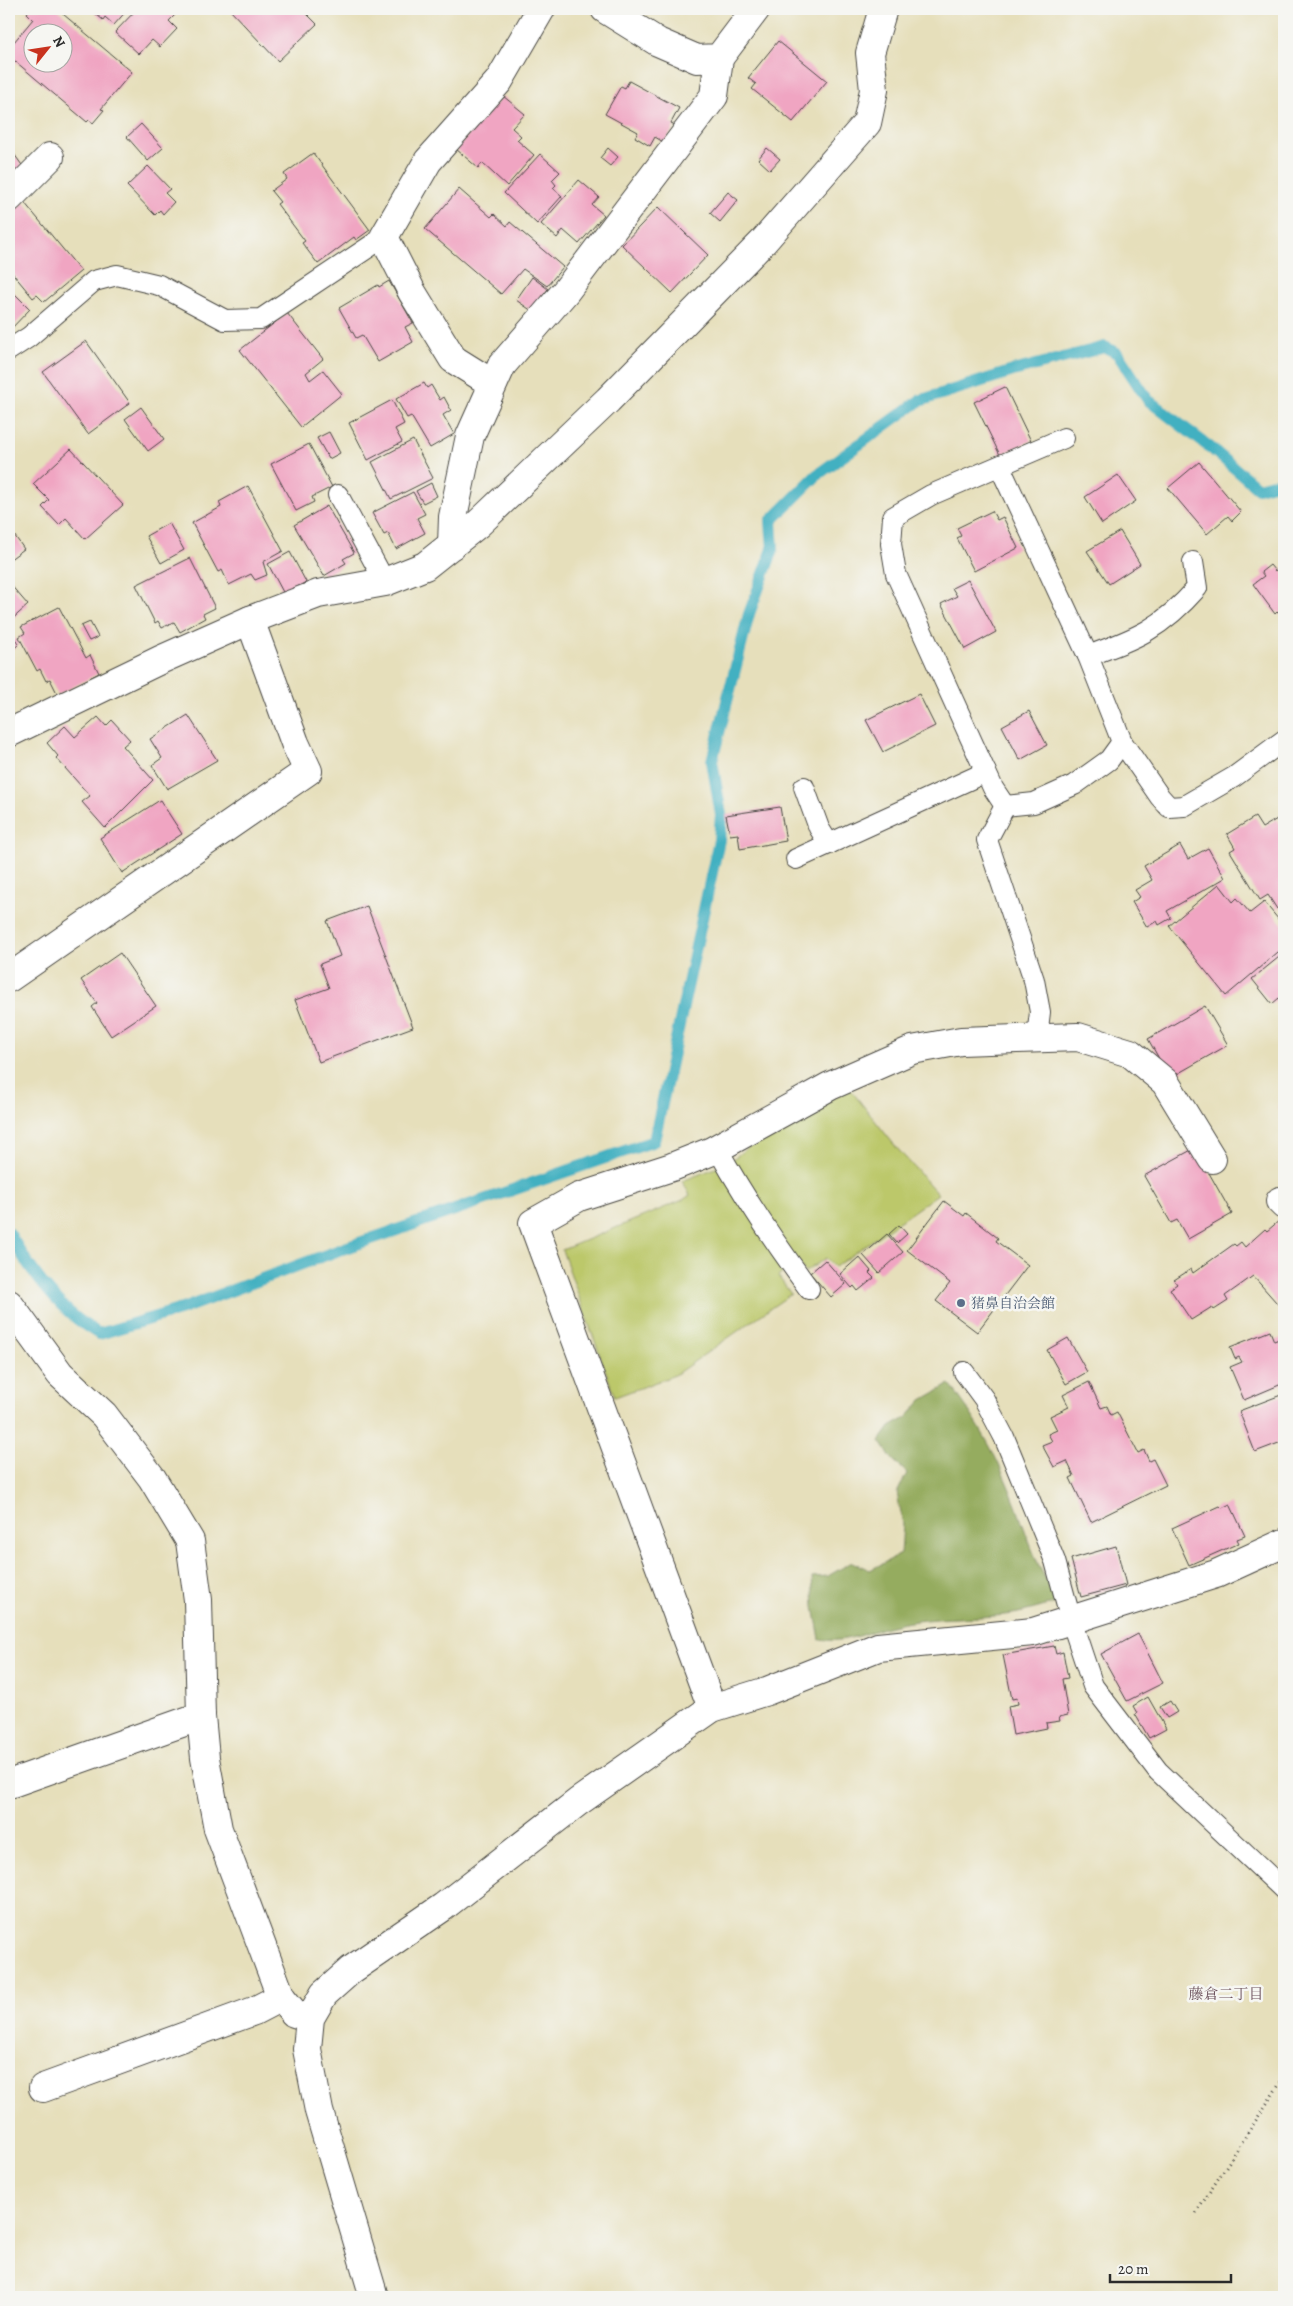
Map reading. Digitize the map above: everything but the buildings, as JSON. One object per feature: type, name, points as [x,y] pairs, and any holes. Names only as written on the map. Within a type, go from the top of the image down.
[{"type":"street","points":[[494,384],[453,359],[412,292],[384,237],[428,161],[500,81],[541,9]]},
{"type":"street","points":[[605,9],[658,42],[697,59],[719,58]]},
{"type":"street","points":[[452,545],[453,517],[470,436],[502,365],[566,291],[714,96],[719,58],[756,9]]},
{"type":"street","points":[[9,733],[160,660],[250,620],[318,594],[385,582],[426,566],[478,524],[608,400],[743,262],[867,123],[874,90],[870,53],[883,9]]},
{"type":"street","points":[[9,198],[50,157]]},
{"type":"street","points":[[9,978],[308,771],[295,743],[250,620]]},
{"type":"street","points":[[712,1708],[533,1223],[579,1197],[672,1167],[717,1148],[830,1086],[912,1050],[961,1041],[1078,1037],[1130,1053],[1165,1082],[1212,1160]]},
{"type":"street","points":[[9,1304],[60,1374],[104,1415],[152,1478],[190,1542],[198,1600],[201,1716],[205,1758],[218,1829],[281,1997],[294,2013],[310,2018]]},
{"type":"street","points":[[374,2297],[319,2111],[307,2049],[310,2018],[324,1994],[351,1970],[443,1907],[578,1802],[712,1708],[767,1692],[878,1647],[1033,1632],[1216,1574],[1284,1543]]},
{"type":"street","points":[[9,1784],[201,1716]]},
{"type":"street","points":[[43,2088],[254,2011],[281,1997]]},
{"type":"lane","points":[[9,350],[29,337],[94,281],[117,275],[159,285],[225,320],[260,319],[384,237]]},
{"type":"lane","points":[[1005,806],[993,788],[896,574],[891,544],[893,517],[931,496],[1064,438]]},
{"type":"lane","points":[[1000,467],[1088,656],[1122,742],[1160,798],[1169,807],[1184,806],[1234,777],[1284,740]]},
{"type":"lane","points":[[338,494],[385,582]]},
{"type":"lane","points":[[1088,656],[1132,640],[1177,611],[1197,588],[1194,562]]},
{"type":"lane","points":[[1005,806],[1034,803],[1074,785],[1109,760],[1122,742]]},
{"type":"lane","points":[[796,859],[986,772]]},
{"type":"lane","points":[[804,787],[819,828],[829,844]]},
{"type":"lane","points":[[1005,806],[987,840],[1034,980],[1040,1012],[1038,1037]]},
{"type":"lane","points":[[717,1148],[737,1186],[808,1288]]},
{"type":"lane","points":[[964,1372],[984,1399],[1004,1437],[1055,1562],[1071,1620],[1093,1686],[1158,1771],[1284,1890]]},
{"type":"path","points":[[1196,2214],[1284,2077]]},
{"type":"green space","points":[[850,1089],[896,1147],[938,1194],[835,1267],[826,1258],[805,1272],[730,1161],[777,1125]]},
{"type":"green space","points":[[718,1167],[786,1269],[778,1276],[791,1294],[675,1375],[615,1397],[562,1250],[683,1200],[690,1195],[682,1181]]},
{"type":"green space","points":[[950,1384],[980,1428],[998,1463],[1039,1567],[1055,1595],[1054,1604],[1013,1614],[918,1621],[903,1623],[845,1639],[820,1639],[814,1607],[812,1577],[828,1576],[852,1562],[870,1570],[901,1554],[903,1524],[897,1493],[907,1473],[893,1460],[880,1441],[890,1427],[906,1418],[922,1400]]},
{"type":"waterway","points":[[9,1233],[27,1262],[48,1290],[71,1314],[99,1334],[182,1309],[342,1249],[654,1141],[719,840],[721,815],[712,761],[749,614],[773,549],[771,521],[817,475],[919,401],[1013,371],[1105,347],[1117,353],[1148,400],[1212,449],[1258,488],[1284,481]]},
{"type":"place","name":"猪鼻自治会館","points":[[961,1303]]},
{"type":"district","name":"藤倉二丁目","points":[[1226,1994]]}]
